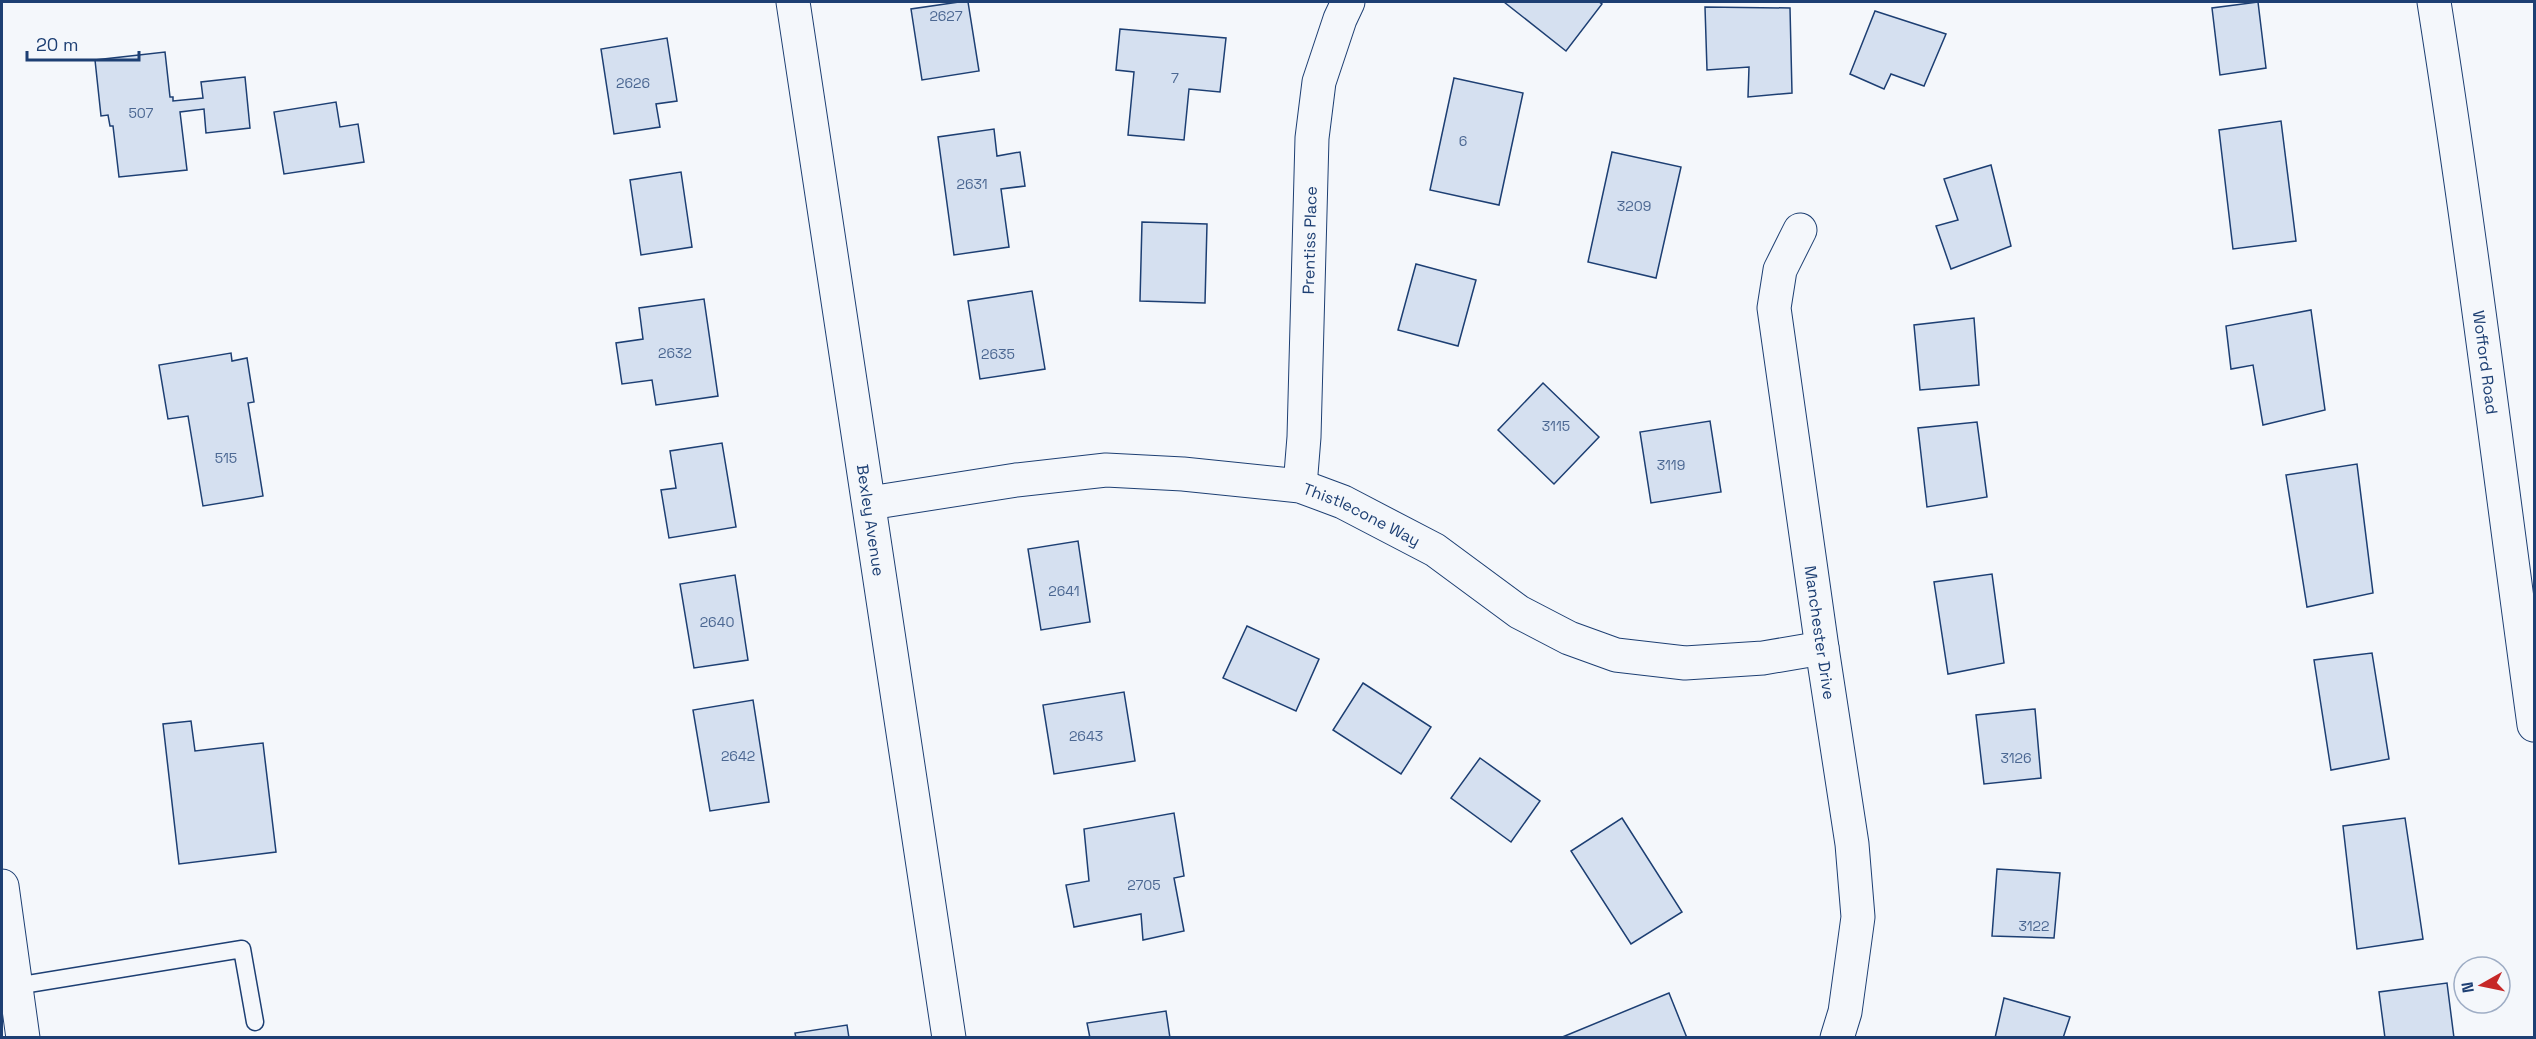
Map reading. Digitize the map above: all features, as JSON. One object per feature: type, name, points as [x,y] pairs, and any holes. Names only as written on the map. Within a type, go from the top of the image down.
[{"type":"street","name":"Bexley Avenue","points":[[793,2],[949,1038]]},
{"type":"street","name":"Prentiss Place","points":[[1300,486],[1304,437],[1312,138],[1319,82],[1348,2]]},
{"type":"street","name":"Wofford Road","points":[[2434,2],[2463,186],[2498,462],[2535,725]]},
{"type":"street","name":"Manchester Drive","points":[[1800,230],[1780,270],[1774,308],[1852,844],[1858,917],[1845,1012],[1836,1038]]},
{"type":"street","name":"Thistlecone Way","points":[[870,503],[1016,480],[1106,470],[1183,474],[1300,486],[1343,502],[1435,550],[1519,612],[1569,638],[1616,656],[1684,663],[1763,658],[1822,648]]},
{"type":"street","points":[[2,885],[23,1038]]},
{"type":"lane","points":[[16,986],[242,949],[255,1022]]},
{"type":"building","points":[[968,2],[979,71],[922,80],[911,9]]},
{"type":"building","points":[[1504,2],[1599,2],[1602,4],[1566,51]]},
{"type":"building","points":[[2258,2],[2266,68],[2220,75],[2212,8]]},
{"type":"building","points":[[1705,7],[1790,8],[1792,93],[1748,97],[1749,67],[1707,70]]},
{"type":"building","points":[[1875,11],[1946,34],[1924,86],[1891,74],[1884,89],[1850,74]]},
{"type":"building","points":[[1120,29],[1226,38],[1220,92],[1189,89],[1184,140],[1128,135],[1134,72],[1116,70]]},
{"type":"building","points":[[667,38],[677,101],[656,104],[660,127],[614,134],[601,49]]},
{"type":"building","points":[[165,52],[170,97],[173,97],[173,101],[203,98],[201,82],[245,77],[250,128],[206,133],[204,109],[180,112],[187,170],[119,177],[113,126],[110,126],[108,115],[101,116],[95,60]]},
{"type":"building","points":[[1454,78],[1523,93],[1499,205],[1430,190]]},
{"type":"building","points":[[336,102],[340,127],[358,124],[364,162],[284,174],[274,112]]},
{"type":"building","points":[[2281,121],[2296,241],[2233,249],[2219,130]]},
{"type":"building","points":[[994,129],[997,156],[1020,152],[1025,186],[1001,189],[1009,247],[954,255],[938,137]]},
{"type":"building","points":[[1612,152],[1681,167],[1656,278],[1588,262]]},
{"type":"building","points":[[1991,165],[2011,246],[1951,269],[1936,226],[1958,220],[1944,179]]},
{"type":"building","points":[[681,172],[692,247],[641,255],[630,180]]},
{"type":"building","points":[[1142,222],[1207,224],[1205,303],[1140,301]]},
{"type":"building","points":[[1416,264],[1476,280],[1458,346],[1398,330]]},
{"type":"building","points":[[1032,291],[1045,369],[980,379],[968,301]]},
{"type":"building","points":[[704,299],[718,396],[656,405],[652,380],[622,384],[616,343],[643,339],[639,308]]},
{"type":"building","points":[[2311,310],[2325,410],[2263,425],[2253,365],[2231,369],[2226,326]]},
{"type":"building","points":[[1974,318],[1979,385],[1920,390],[1914,325]]},
{"type":"building","points":[[231,353],[232,361],[247,358],[254,402],[248,403],[263,496],[203,506],[188,416],[168,419],[159,365]]},
{"type":"building","points":[[1543,383],[1599,437],[1554,484],[1498,430]]},
{"type":"building","points":[[1710,421],[1721,492],[1651,503],[1640,432]]},
{"type":"building","points":[[1977,422],[1987,497],[1927,507],[1918,428]]},
{"type":"building","points":[[722,443],[736,527],[669,538],[661,490],[676,488],[670,451]]},
{"type":"building","points":[[2357,464],[2373,593],[2307,607],[2286,475]]},
{"type":"building","points":[[1078,541],[1090,622],[1041,630],[1028,549]]},
{"type":"building","points":[[1992,574],[2004,663],[1948,674],[1934,582]]},
{"type":"building","points":[[735,575],[748,660],[694,668],[680,584]]},
{"type":"building","points":[[1247,626],[1319,659],[1296,711],[1223,678]]},
{"type":"building","points":[[2372,653],[2389,759],[2331,770],[2314,660]]},
{"type":"building","points":[[1363,683],[1431,727],[1401,774],[1333,730]]},
{"type":"building","points":[[1124,692],[1135,761],[1054,774],[1043,705]]},
{"type":"building","points":[[753,700],[769,802],[710,811],[693,710]]},
{"type":"building","points":[[2035,709],[2041,778],[1984,784],[1976,715]]},
{"type":"building","points":[[191,721],[195,751],[263,743],[276,852],[179,864],[163,724]]},
{"type":"building","points":[[1480,758],[1540,801],[1511,842],[1451,798]]},
{"type":"building","points":[[1174,813],[1184,876],[1174,878],[1184,931],[1143,940],[1141,914],[1074,927],[1066,885],[1089,881],[1084,829]]},
{"type":"building","points":[[1622,818],[1682,912],[1631,944],[1571,851]]},
{"type":"building","points":[[2405,818],[2423,939],[2357,949],[2343,826]]},
{"type":"building","points":[[1997,869],[2060,873],[2054,938],[1992,936]]},
{"type":"building","points":[[2447,983],[2454,1038],[2385,1038],[2379,992]]},
{"type":"building","points":[[1669,993],[1687,1038],[1560,1038]]},
{"type":"building","points":[[2004,998],[2070,1017],[2063,1038],[1995,1038]]},
{"type":"building","points":[[1166,1011],[1170,1038],[1090,1038],[1087,1023]]},
{"type":"building","points":[[847,1025],[849,1038],[796,1038],[795,1033]]}]
